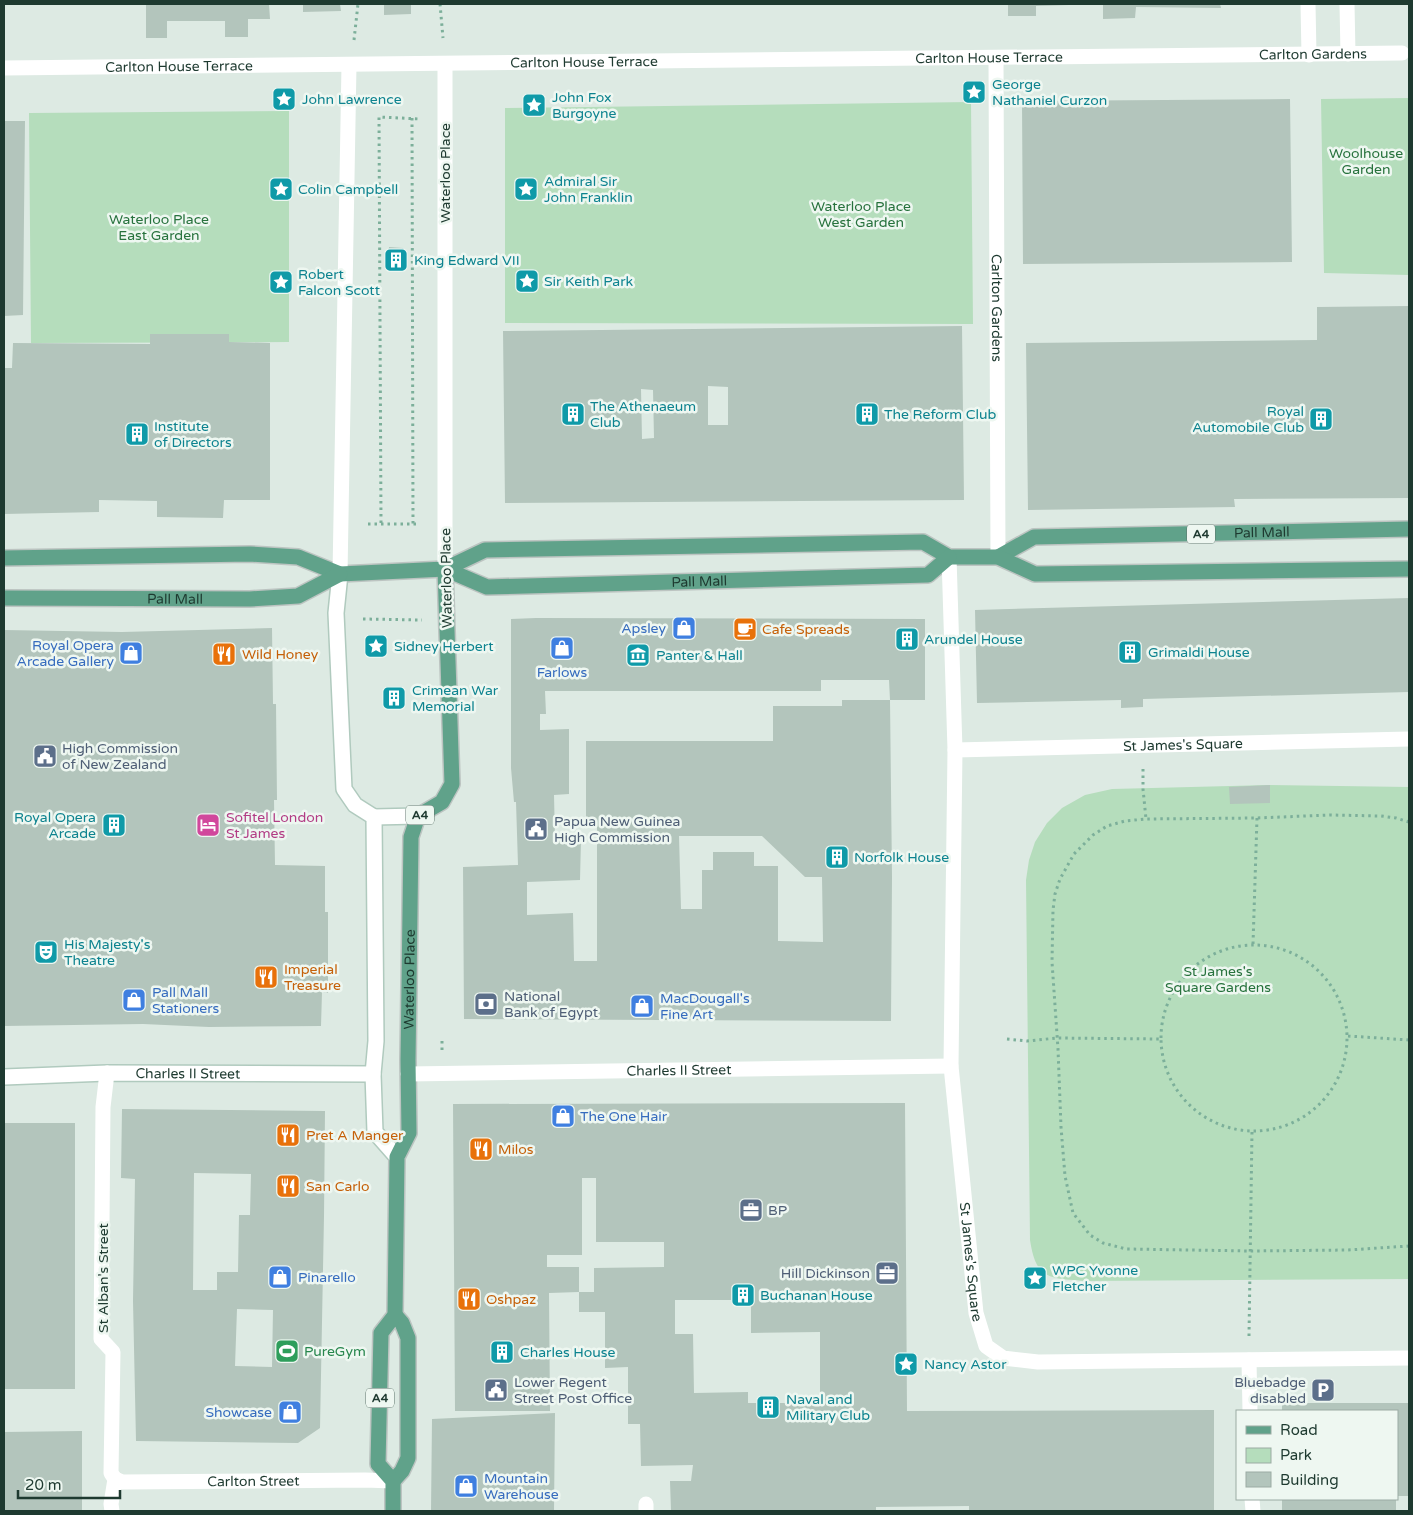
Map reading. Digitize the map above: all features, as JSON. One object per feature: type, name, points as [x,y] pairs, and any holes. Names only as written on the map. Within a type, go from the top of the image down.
[{"type":"main road","name":"Pall Mall","points":[[4,558],[250,554],[298,557],[340,574],[444,569],[485,550],[519,548],[923,542],[949,557],[998,556],[1034,537],[1409,529]]},
{"type":"main road","name":"Pall Mall","points":[[998,556],[1035,574],[1409,569]]},
{"type":"main road","name":"Pall Mall","points":[[444,569],[487,587],[928,575],[949,557]]},
{"type":"main road","name":"Waterloo Place","points":[[408,1074],[411,837],[418,816],[442,802],[452,784],[444,569]]},
{"type":"main road","name":"Pall Mall","points":[[4,598],[250,599],[298,596],[340,574]]},
{"type":"main road","name":"A4","points":[[394,1314],[402,1323],[408,1338],[408,1458],[402,1472],[393,1481],[378,1464],[381,1333],[394,1314],[397,1157],[409,1133],[408,1074]]},
{"type":"main road","points":[[393,1481],[393,1511]]},
{"type":"street","points":[[1308,4],[1309,55]]},
{"type":"street","points":[[1348,4],[1348,54]]},
{"type":"street","name":"Carlton Gardens","points":[[1163,57],[1402,53]]},
{"type":"street","name":"Carlton House Terrace","points":[[4,68],[1163,57]]},
{"type":"street","name":"Carlton Gardens","points":[[996,59],[998,556]]},
{"type":"street","name":"Waterloo Place","points":[[444,569],[445,64]]},
{"type":"street","points":[[349,65],[340,574],[336,613],[344,789],[355,805],[374,817],[418,816]]},
{"type":"street","name":"St James's Square","points":[[949,557],[954,750],[951,1066],[976,1313],[986,1346],[1003,1358],[1038,1362],[1409,1358]]},
{"type":"street","name":"St James's Square","points":[[954,750],[1409,739]]},
{"type":"street","points":[[374,817],[376,1040],[373,1074],[375,1132],[397,1157]]},
{"type":"street","name":"Charles II Street","points":[[408,1074],[951,1066]]},
{"type":"street","name":"Charles II Street","points":[[4,1077],[108,1073],[373,1074]]},
{"type":"street","name":"St Alban's Street","points":[[108,1073],[104,1107],[101,1338],[114,1352],[111,1474],[115,1479],[111,1504],[112,1511]]},
{"type":"street","points":[[1249,1360],[1250,1410]]},
{"type":"street","name":"Carlton Street","points":[[115,1479],[122,1482],[393,1481]]},
{"type":"path","points":[[355,38],[358,4]]},
{"type":"path","points":[[440,4],[445,64]]},
{"type":"path","points":[[381,524],[379,117],[412,118],[413,524]]},
{"type":"path","points":[[368,524],[426,524]]},
{"type":"path","points":[[363,619],[423,620]]},
{"type":"path","points":[[1143,745],[1146,819]]},
{"type":"path","points":[[1409,822],[1381,816],[1330,816],[1146,819],[1125,821],[1107,826],[1093,835],[1074,854],[1060,879],[1055,894],[1053,910],[1052,962],[1065,1176],[1073,1213],[1090,1235],[1103,1243],[1126,1249],[1348,1250],[1409,1246]]},
{"type":"path","points":[[1253,944],[1257,818]]},
{"type":"path","points":[[1253,944],[1282,948],[1308,961],[1329,982],[1342,1007],[1348,1036],[1344,1066],[1330,1093],[1309,1113],[1282,1127],[1252,1131],[1224,1126],[1198,1113],[1178,1092],[1165,1067],[1161,1039],[1164,1010],[1178,984],[1198,963],[1224,949],[1253,944]]},
{"type":"path","points":[[1348,1036],[1409,1040]]},
{"type":"path","points":[[1007,1040],[1028,1041],[1057,1038],[1161,1039]]},
{"type":"path","points":[[1249,1360],[1252,1131]]},
{"type":"green space","name":"Woolhouse Garden","points":[[1409,98],[1409,275],[1324,273],[1321,99]]},
{"type":"green space","name":"Waterloo Place West Garden","points":[[971,102],[973,324],[505,323],[505,108]]},
{"type":"green space","name":"Waterloo Place East Garden","points":[[289,111],[289,342],[31,343],[29,113]]},
{"type":"green space","name":"St James's Square Gardens","points":[[1270,785],[1409,787],[1409,1279],[1085,1281],[1062,1279],[1046,1274],[1036,1263],[1030,1240],[1026,880],[1029,860],[1035,842],[1047,823],[1062,808],[1085,795],[1112,789]]},
{"type":"building","points":[[146,4],[269,4],[270,19],[248,19],[248,37],[225,37],[225,21],[167,21],[167,38],[146,38]]},
{"type":"building","points":[[303,4],[340,4],[341,11],[303,12]]},
{"type":"building","points":[[384,4],[411,4],[411,14],[384,15]]},
{"type":"building","points":[[1008,4],[1069,5],[1036,6],[1036,16],[1008,16]]},
{"type":"building","points":[[1103,4],[1220,4],[1221,8],[1136,7],[1135,18],[1103,19]]},
{"type":"building","points":[[1290,99],[1292,262],[1023,264],[1022,101]]},
{"type":"building","points":[[4,121],[25,121],[23,315],[4,316]]},
{"type":"building","name":"King Edward VII","points":[[389,247],[403,248],[403,271],[389,271]]},
{"type":"building","points":[[1409,306],[1409,498],[1234,499],[1235,507],[1028,510],[1026,343],[1317,340],[1317,307]]},
{"type":"building","points":[[962,326],[964,500],[505,503],[503,331]],"holes":[[[708,386],[728,387],[728,425],[708,425]],[[641,389],[653,390],[654,438],[642,439]]]},
{"type":"building","name":"Institute of Directors","points":[[150,334],[229,334],[229,342],[270,343],[270,500],[224,500],[223,518],[157,517],[157,501],[99,500],[99,512],[4,514],[4,368],[12,368],[13,343],[150,344]]},
{"type":"building","points":[[1409,598],[1409,692],[1143,699],[1143,707],[1121,708],[1121,700],[977,703],[975,610]]},
{"type":"building","points":[[511,619],[925,619],[925,700],[890,700],[891,1021],[464,1019],[463,867],[518,865],[516,802],[514,802],[511,768]],"holes":[[[821,680],[889,680],[890,700],[842,700],[842,706],[773,706],[773,741],[586,741],[586,823],[597,823],[597,961],[574,961],[573,913],[527,915],[527,882],[580,880],[581,839],[555,839],[554,795],[569,794],[569,729],[540,730],[540,714],[546,714],[545,691],[821,691]],[[679,836],[762,836],[805,877],[822,877],[823,942],[778,941],[778,866],[754,866],[754,852],[713,852],[713,870],[702,870],[702,909],[681,909]]]},
{"type":"building","points":[[272,628],[273,704],[276,704],[277,800],[274,800],[275,865],[325,866],[325,912],[328,912],[328,993],[322,992],[321,1026],[209,1027],[143,1024],[4,1026],[4,630],[122,632]]},
{"type":"building","name":"Crimean War Memorial","points":[[386,687],[402,688],[401,709],[385,708]]},
{"type":"building","points":[[1270,785],[1270,803],[1230,804],[1229,787]]},
{"type":"building","points":[[905,1103],[907,1411],[1214,1410],[1214,1511],[969,1511],[969,1506],[876,1507],[876,1511],[671,1511],[670,1481],[691,1481],[693,1465],[641,1466],[640,1424],[628,1424],[628,1367],[605,1368],[605,1312],[579,1312],[579,1292],[549,1293],[550,1411],[455,1411],[453,1104]],"holes":[[[582,1178],[596,1178],[596,1242],[664,1242],[664,1267],[594,1268],[594,1292],[579,1292],[579,1267],[547,1267],[547,1255],[582,1255]],[[675,1300],[751,1300],[751,1333],[820,1332],[820,1403],[748,1403],[748,1392],[694,1393],[693,1334],[675,1334]]]},
{"type":"building","points":[[122,1109],[325,1111],[320,1428],[298,1443],[136,1441],[133,1301],[135,1179],[121,1178]],"holes":[[[194,1173],[251,1174],[250,1215],[239,1215],[238,1272],[217,1272],[217,1290],[193,1290]],[[237,1309],[273,1310],[272,1367],[235,1366]]]},
{"type":"building","points":[[4,1123],[75,1123],[75,1389],[4,1389]]},
{"type":"building","points":[[1282,1403],[1409,1403],[1409,1496],[1398,1496],[1398,1410],[1282,1410]]},
{"type":"building","points":[[555,1413],[554,1511],[431,1511],[432,1419]]},
{"type":"building","points":[[82,1431],[82,1511],[4,1511],[4,1432]]},
{"type":"building","points":[[1282,1500],[1396,1500],[1396,1511],[1282,1511]]},
{"type":"place","name":"George Nathaniel Curzon","points":[[974,92]]},
{"type":"place","name":"John Lawrence","points":[[284,99]]},
{"type":"place","name":"John Fox Burgoyne","points":[[534,105]]},
{"type":"place","name":"Colin Campbell","points":[[281,189]]},
{"type":"place","name":"Admiral Sir John Franklin","points":[[526,189]]},
{"type":"place","name":"King Edward VII","points":[[396,260]]},
{"type":"place","name":"Sir Keith Park","points":[[527,281]]},
{"type":"place","name":"Robert Falcon Scott","points":[[281,282]]},
{"type":"place","name":"The Athenaeum Club","points":[[573,414]]},
{"type":"place","name":"The Reform Club","points":[[867,414]]},
{"type":"place","name":"Royal Automobile Club","points":[[1321,419]]},
{"type":"place","name":"Institute of Directors","points":[[137,434]]},
{"type":"place","name":"Apsley","points":[[684,628]]},
{"type":"place","name":"Cafe Spreads","points":[[745,629]]},
{"type":"place","name":"Arundel House","points":[[907,639]]},
{"type":"place","name":"Sidney Herbert","points":[[376,646]]},
{"type":"place","name":"Farlows","points":[[562,648]]},
{"type":"place","name":"Grimaldi House","points":[[1130,652]]},
{"type":"place","name":"Royal Opera Arcade Gallery","points":[[131,653]]},
{"type":"place","name":"Wild Honey","points":[[224,654]]},
{"type":"place","name":"Panter & Hall","points":[[638,655]]},
{"type":"place","name":"Crimean War Memorial","points":[[394,698]]},
{"type":"place","name":"High Commission of New Zealand","points":[[45,756]]},
{"type":"place","name":"Royal Opera Arcade","points":[[114,825]]},
{"type":"place","name":"Sofitel London St James","points":[[208,825]]},
{"type":"place","name":"Papua New Guinea High Commission","points":[[536,829]]},
{"type":"place","name":"Norfolk House","points":[[837,857]]},
{"type":"place","name":"His Majesty's Theatre","points":[[46,952]]},
{"type":"place","name":"Imperial Treasure","points":[[266,977]]},
{"type":"place","name":"Pall Mall Stationers","points":[[134,1000]]},
{"type":"place","name":"National Bank of Egypt","points":[[486,1004]]},
{"type":"place","name":"MacDougall's Fine Art","points":[[642,1006]]},
{"type":"place","name":"The One Hair","points":[[563,1116]]},
{"type":"place","name":"Pret A Manger","points":[[288,1135]]},
{"type":"place","name":"Milos","points":[[481,1149]]},
{"type":"place","name":"San Carlo","points":[[288,1186]]},
{"type":"place","name":"BP","points":[[751,1210]]},
{"type":"place","name":"Hill Dickinson","points":[[887,1273]]},
{"type":"place","name":"Pinarello","points":[[280,1277]]},
{"type":"place","name":"WPC Yvonne Fletcher","points":[[1035,1278]]},
{"type":"place","name":"Buchanan House","points":[[743,1295]]},
{"type":"place","name":"Oshpaz","points":[[469,1299]]},
{"type":"place","name":"PureGym","points":[[287,1351]]},
{"type":"place","name":"Charles House","points":[[502,1352]]},
{"type":"place","name":"Nancy Astor","points":[[906,1364]]},
{"type":"place","name":"Lower Regent Street Post Office","points":[[496,1390]]},
{"type":"place","name":"Bluebadge disabled","points":[[1323,1390]]},
{"type":"place","name":"Naval and Military Club","points":[[768,1407]]},
{"type":"place","name":"Showcase","points":[[290,1412]]},
{"type":"place","name":"Mountain Warehouse","points":[[466,1486]]}]
